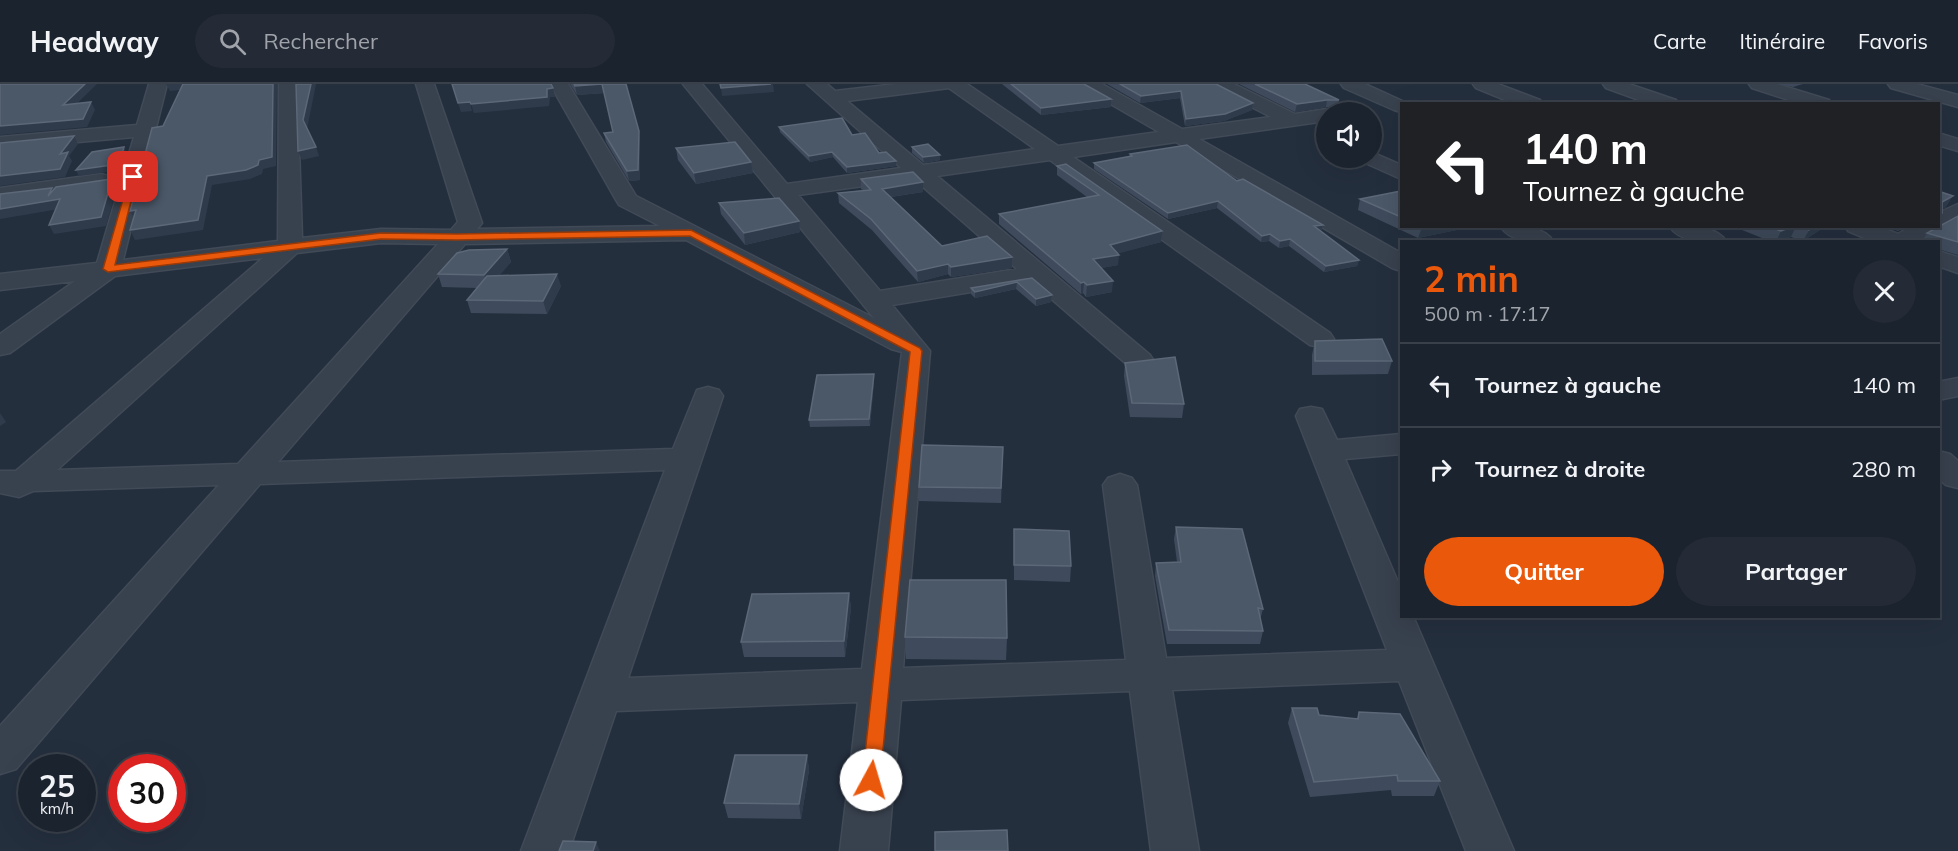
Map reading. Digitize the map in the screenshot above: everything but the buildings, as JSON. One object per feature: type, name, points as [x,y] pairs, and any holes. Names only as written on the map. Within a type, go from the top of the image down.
[{"type":"street","points":[[0,347],[108,269],[158,84]]},
{"type":"street","points":[[288,84],[290,247]]},
{"type":"street","points":[[0,756],[470,223],[425,84]]},
{"type":"street","points":[[559,84],[627,200],[916,351]]},
{"type":"street","points":[[692,84],[916,351],[864,851]]},
{"type":"street","points":[[823,90],[944,84]]},
{"type":"street","points":[[955,84],[1320,339]]},
{"type":"street","points":[[1089,84],[1400,262]]},
{"type":"street","points":[[1220,84],[1316,131]]},
{"type":"street","points":[[1350,84],[1400,105]]},
{"type":"street","points":[[1482,84],[1528,102]]},
{"type":"street","points":[[1612,84],[1663,102]]},
{"type":"street","points":[[1758,84],[1793,100],[1822,96]]},
{"type":"street","points":[[1897,84],[1958,101]]},
{"type":"street","points":[[823,90],[1140,361]]},
{"type":"street","points":[[1382,108],[1400,105]]},
{"type":"street","points":[[782,191],[1316,117]]},
{"type":"street","points":[[0,143],[146,130]]},
{"type":"street","points":[[1940,140],[1958,145]]},
{"type":"street","points":[[1382,164],[1400,173]]},
{"type":"street","points":[[0,195],[133,177]]},
{"type":"street","points":[[1940,196],[1958,202]]},
{"type":"street","points":[[1940,221],[1958,211]]},
{"type":"street","points":[[1515,228],[1538,240]]},
{"type":"street","points":[[1684,228],[1711,240]]},
{"type":"street","points":[[1861,228],[1891,240]]},
{"type":"street","points":[[1905,240],[1926,228]]},
{"type":"street","points":[[0,282],[381,236],[691,233]]},
{"type":"street","points":[[0,503],[13,481],[290,247]]},
{"type":"street","points":[[1940,259],[1958,265]]},
{"type":"street","points":[[873,300],[1037,273]]},
{"type":"street","points":[[1940,391],[1958,387]]},
{"type":"street","points":[[545,851],[708,396]]},
{"type":"street","points":[[1311,416],[1490,851]]},
{"type":"street","points":[[1326,451],[1400,444]]},
{"type":"street","points":[[13,481],[685,459]]},
{"type":"street","points":[[1940,463],[1958,478]]},
{"type":"street","points":[[1120,485],[1175,851]]},
{"type":"street","points":[[601,695],[1414,665]]},
{"type":"route","points":[[133,177],[108,269],[381,236],[691,233],[916,351],[871,780]]}]
